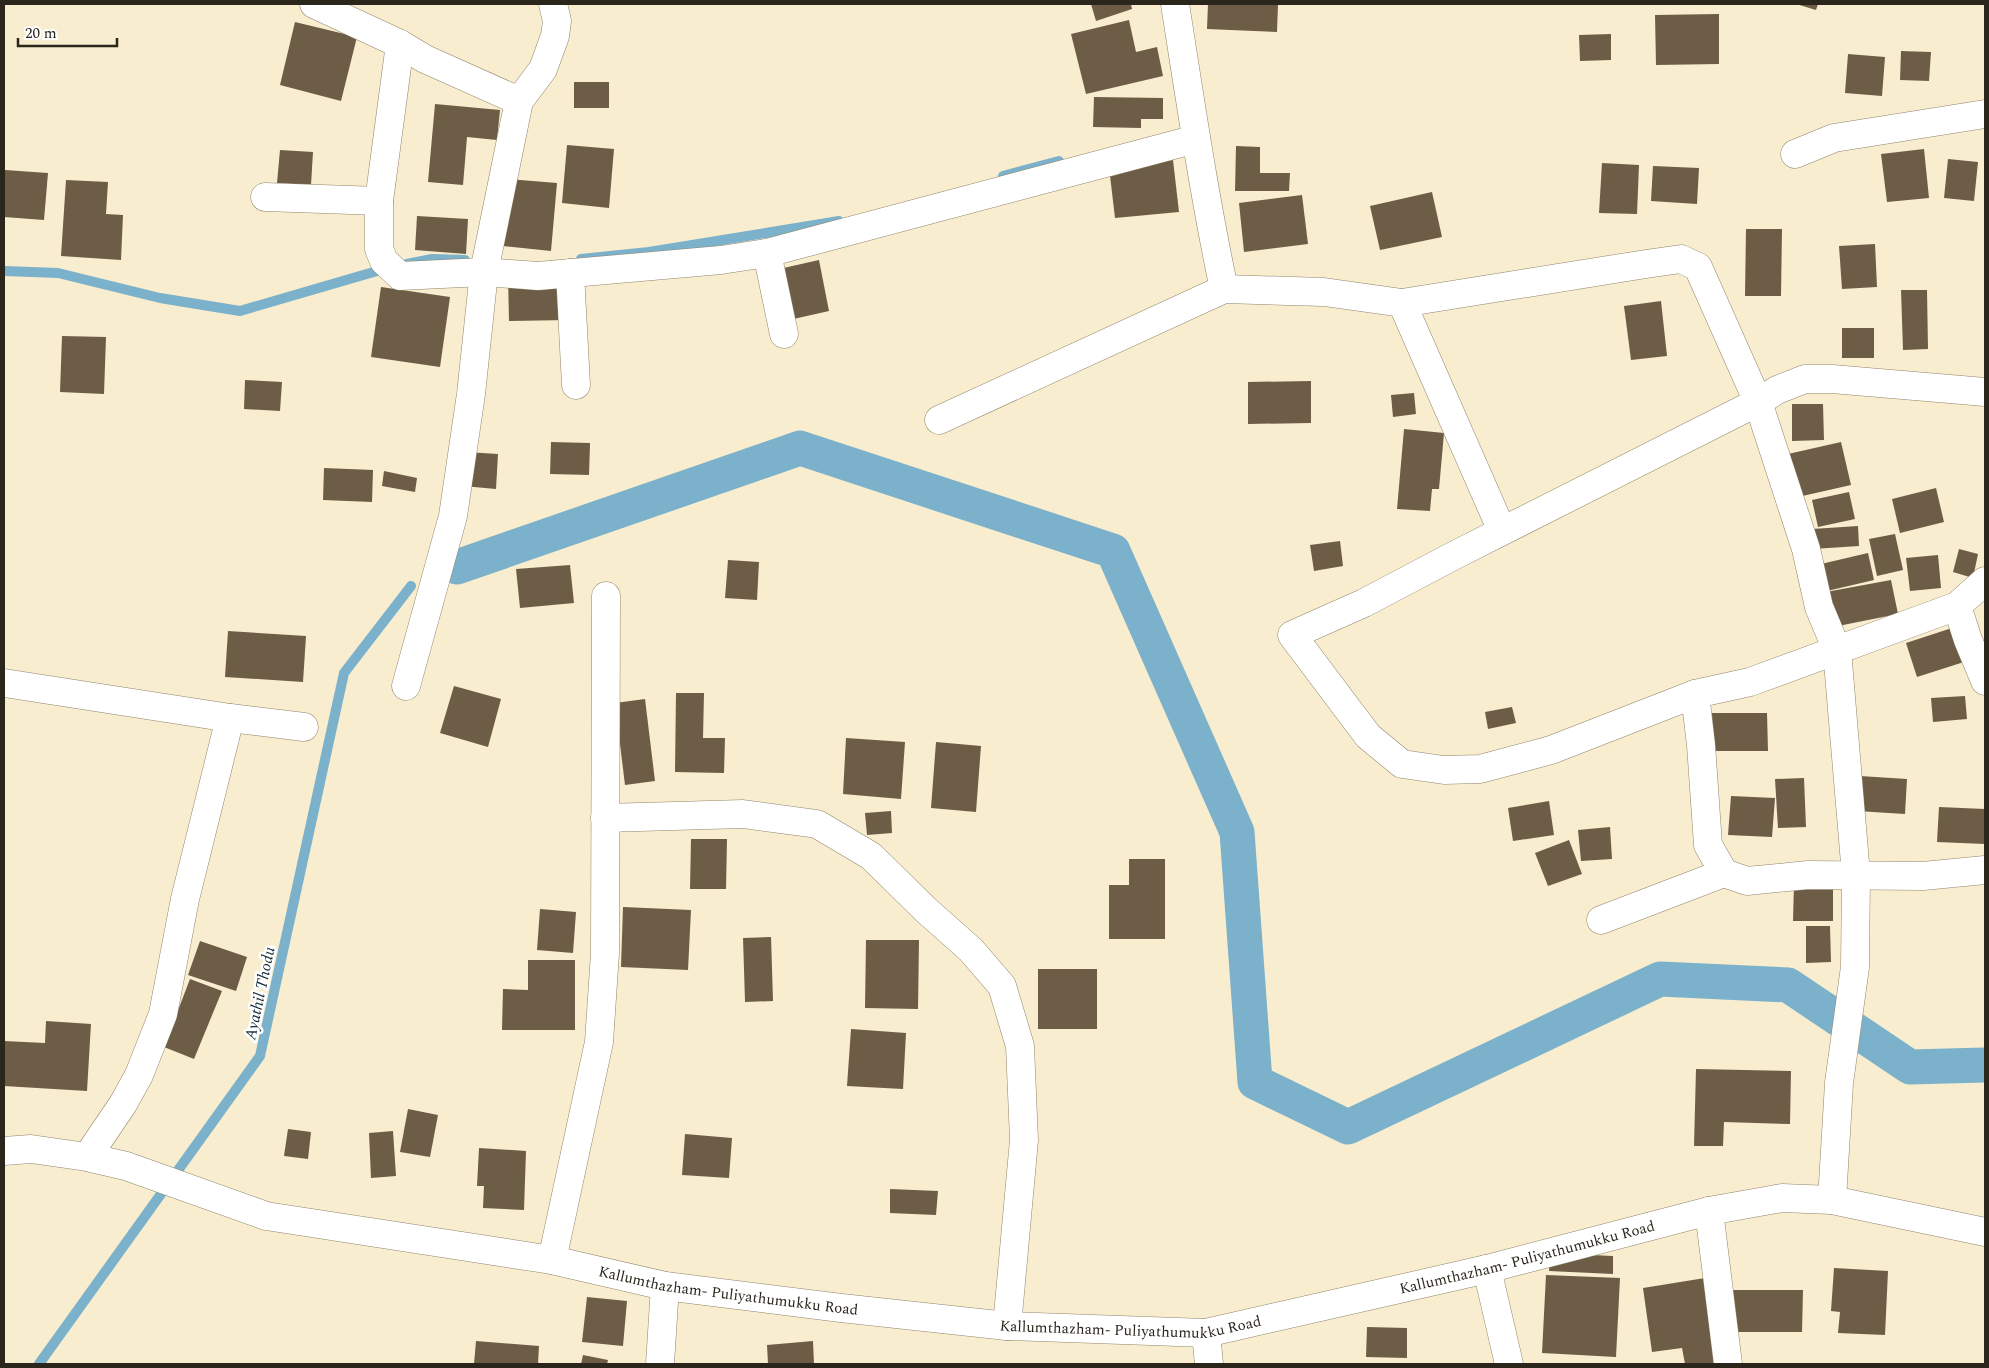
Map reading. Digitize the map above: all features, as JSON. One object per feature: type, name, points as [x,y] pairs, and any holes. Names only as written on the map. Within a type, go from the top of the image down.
[{"type":"street","points":[[314,4],[400,44],[425,59],[520,101]]},
{"type":"street","points":[[406,686],[453,516],[471,394],[484,272],[520,101],[543,69],[555,36],[557,21],[553,4]]},
{"type":"street","points":[[1176,4],[1211,230],[1224,289]]},
{"type":"street","points":[[400,44],[379,201],[379,249],[384,261],[400,276],[484,272],[538,276],[721,260],[767,254],[1196,139]]},
{"type":"street","points":[[1794,154],[1834,138],[1985,114]]},
{"type":"street","points":[[265,197],[379,201]]},
{"type":"street","points":[[767,254],[784,334]]},
{"type":"street","points":[[938,420],[1224,289],[1324,292],[1402,303],[1491,287],[1681,259],[1698,267],[1743,372],[1758,402],[1806,550],[1818,607],[1837,650],[1856,875],[1855,967],[1839,1083],[1832,1200]]},
{"type":"street","points":[[570,273],[576,385]]},
{"type":"street","points":[[1402,303],[1502,531]]},
{"type":"street","points":[[1985,392],[1832,379],[1805,379],[1777,390],[1758,402],[1364,603],[1292,634],[1368,736],[1402,764],[1444,770],[1480,769],[1551,750],[1695,694],[1750,682],[1957,606],[1985,581]]},
{"type":"street","points":[[552,1260],[600,1042],[605,953],[606,596]]},
{"type":"street","points":[[1957,606],[1968,640],[1985,681]]},
{"type":"street","points":[[4,682],[230,718],[304,727]]},
{"type":"street","points":[[1695,694],[1701,745],[1708,845],[1724,873]]},
{"type":"street","points":[[4,1151],[31,1149],[87,1157],[123,1104],[139,1075],[163,1014],[185,899],[230,718]]},
{"type":"street","points":[[605,818],[743,814],[817,824],[871,856],[926,910],[971,950],[1002,986],[1020,1046],[1024,1140],[1007,1326]]},
{"type":"street","points":[[1601,920],[1724,873],[1747,881],[1808,875],[1923,876],[1985,870]]},
{"type":"street","name":"Kallumthazham- Puliyathumukku Road","points":[[87,1157],[126,1166],[266,1216],[552,1260],[665,1286],[1007,1326],[1206,1333],[1487,1269],[1708,1211],[1782,1198],[1832,1200],[1985,1232]]},
{"type":"street","points":[[1708,1211],[1728,1364]]},
{"type":"street","points":[[1487,1269],[1509,1364]]},
{"type":"street","points":[[660,1364],[665,1286]]},
{"type":"street","points":[[1206,1333],[1209,1364]]},
{"type":"building","points":[[1091,4],[1131,4],[1132,9],[1096,21]]},
{"type":"building","points":[[1208,4],[1278,4],[1277,32],[1207,29]]},
{"type":"building","points":[[1796,4],[1818,4],[1816,10]]},
{"type":"building","points":[[1719,14],[1719,64],[1656,65],[1655,15]]},
{"type":"building","points":[[1129,20],[1136,52],[1157,47],[1163,76],[1086,94],[1071,34]]},
{"type":"building","points":[[295,22],[357,37],[341,101],[280,85]]},
{"type":"building","points":[[1611,34],[1611,60],[1580,61],[1579,35]]},
{"type":"building","points":[[1901,51],[1931,52],[1929,81],[1900,80]]},
{"type":"building","points":[[1848,54],[1885,57],[1882,96],[1845,93]]},
{"type":"building","points":[[574,82],[609,82],[609,108],[574,108]]},
{"type":"building","points":[[1094,97],[1163,98],[1163,119],[1141,119],[1141,128],[1093,127]]},
{"type":"building","points":[[435,104],[500,110],[497,140],[467,137],[463,185],[428,182]]},
{"type":"building","points":[[567,145],[614,149],[609,208],[562,203]]},
{"type":"building","points":[[1236,146],[1260,147],[1260,173],[1290,173],[1289,191],[1235,191]]},
{"type":"building","points":[[1924,149],[1929,198],[1887,202],[1881,154]]},
{"type":"building","points":[[280,150],[313,152],[311,185],[277,183]]},
{"type":"building","points":[[1948,159],[1978,162],[1974,201],[1944,198]]},
{"type":"building","points":[[1173,160],[1179,212],[1115,218],[1109,167]]},
{"type":"building","points":[[1602,163],[1639,165],[1637,214],[1599,213]]},
{"type":"building","points":[[1653,166],[1699,168],[1697,204],[1651,201]]},
{"type":"building","points":[[5,170],[48,173],[44,220],[4,217]]},
{"type":"building","points":[[508,179],[557,183],[551,251],[502,246]]},
{"type":"building","points":[[66,180],[108,182],[106,214],[123,215],[121,260],[61,256]]},
{"type":"building","points":[[1432,192],[1442,237],[1380,250],[1370,206]]},
{"type":"building","points":[[1302,195],[1308,244],[1244,252],[1239,203]]},
{"type":"building","points":[[417,216],[468,219],[466,254],[415,250]]},
{"type":"building","points":[[1746,229],[1782,229],[1781,296],[1745,296]]},
{"type":"building","points":[[1875,244],[1877,287],[1842,289],[1839,246]]},
{"type":"building","points":[[819,260],[829,311],[789,320],[779,269]]},
{"type":"building","points":[[569,276],[570,320],[509,321],[508,277]]},
{"type":"building","points":[[381,287],[450,297],[440,367],[371,357]]},
{"type":"building","points":[[1901,290],[1927,290],[1928,349],[1903,350]]},
{"type":"building","points":[[1661,301],[1667,356],[1631,360],[1624,306]]},
{"type":"building","points":[[1842,328],[1874,328],[1874,358],[1842,358]]},
{"type":"building","points":[[62,336],[106,337],[104,394],[60,392]]},
{"type":"building","points":[[245,380],[282,382],[280,411],[244,409]]},
{"type":"building","points":[[1311,381],[1311,423],[1248,424],[1248,382]]},
{"type":"building","points":[[1414,393],[1416,414],[1393,417],[1391,395]]},
{"type":"building","points":[[1792,404],[1823,404],[1824,440],[1792,441]]},
{"type":"building","points":[[1404,429],[1444,433],[1439,489],[1432,489],[1430,511],[1397,509]]},
{"type":"building","points":[[551,442],[590,443],[589,475],[550,474]]},
{"type":"building","points":[[1841,442],[1851,485],[1798,497],[1788,454]]},
{"type":"building","points":[[466,452],[498,454],[496,489],[463,486]]},
{"type":"building","points":[[324,468],[373,470],[372,502],[323,500]]},
{"type":"building","points":[[384,471],[417,478],[415,492],[382,486]]},
{"type":"building","points":[[1936,488],[1944,522],[1900,533],[1892,499]]},
{"type":"building","points":[[1849,492],[1855,519],[1818,527],[1812,500]]},
{"type":"building","points":[[1858,526],[1859,546],[1813,549],[1812,529]]},
{"type":"building","points":[[1895,534],[1903,570],[1877,576],[1869,539]]},
{"type":"building","points":[[1340,541],[1343,566],[1314,571],[1310,545]]},
{"type":"building","points":[[1959,549],[1978,554],[1973,578],[1953,572]]},
{"type":"building","points":[[1868,553],[1874,580],[1827,591],[1821,564]]},
{"type":"building","points":[[1938,555],[1941,588],[1910,591],[1906,558]]},
{"type":"building","points":[[728,560],[759,562],[757,600],[725,598]]},
{"type":"building","points":[[570,565],[574,603],[520,608],[516,569]]},
{"type":"building","points":[[1891,580],[1898,614],[1833,627],[1826,592]]},
{"type":"building","points":[[1955,627],[1967,661],[1917,677],[1906,643]]},
{"type":"building","points":[[228,631],[306,636],[303,682],[225,677]]},
{"type":"building","points":[[454,686],[501,699],[488,747],[440,733]]},
{"type":"building","points":[[676,693],[704,693],[703,738],[725,738],[724,773],[675,772]]},
{"type":"building","points":[[1965,696],[1967,719],[1933,722],[1931,698]]},
{"type":"building","points":[[645,699],[655,781],[625,785],[615,703]]},
{"type":"building","points":[[1512,707],[1516,723],[1488,729],[1485,712]]},
{"type":"building","points":[[1712,713],[1767,713],[1768,751],[1713,751]]},
{"type":"building","points":[[846,738],[905,742],[901,799],[843,794]]},
{"type":"building","points":[[936,742],[981,746],[976,812],[931,808]]},
{"type":"building","points":[[1860,776],[1907,779],[1905,814],[1857,811]]},
{"type":"building","points":[[1804,778],[1806,827],[1778,828],[1775,779]]},
{"type":"building","points":[[1731,796],[1775,798],[1772,837],[1728,835]]},
{"type":"building","points":[[1549,801],[1554,835],[1513,841],[1508,808]]},
{"type":"building","points":[[1939,807],[1985,809],[1985,844],[1937,842]]},
{"type":"building","points":[[891,811],[892,833],[867,835],[865,813]]},
{"type":"building","points":[[1610,827],[1612,859],[1581,861],[1578,830]]},
{"type":"building","points":[[691,839],[727,839],[726,889],[690,889]]},
{"type":"building","points":[[1569,840],[1582,874],[1548,886],[1535,853]]},
{"type":"building","points":[[1129,859],[1165,859],[1165,939],[1109,939],[1109,885],[1129,885]]},
{"type":"building","points":[[1794,883],[1833,884],[1833,921],[1793,921]]},
{"type":"building","points":[[623,907],[691,910],[688,970],[621,967]]},
{"type":"building","points":[[540,909],[576,912],[573,953],[537,950]]},
{"type":"building","points":[[1806,926],[1830,926],[1831,962],[1806,963]]},
{"type":"building","points":[[771,937],[773,1001],[745,1002],[743,938]]},
{"type":"building","points":[[866,940],[919,940],[918,1009],[865,1008]]},
{"type":"building","points":[[200,941],[247,957],[236,991],[188,975]]},
{"type":"building","points":[[528,960],[575,960],[575,1030],[502,1030],[503,989],[528,990]]},
{"type":"building","points":[[1038,969],[1097,969],[1097,1029],[1038,1029]]},
{"type":"building","points":[[190,979],[222,991],[194,1059],[164,1047]]},
{"type":"building","points":[[46,1021],[91,1024],[87,1091],[4,1086],[4,1041],[45,1043]]},
{"type":"building","points":[[851,1029],[906,1033],[903,1089],[847,1086]]},
{"type":"building","points":[[1696,1069],[1791,1071],[1790,1124],[1724,1122],[1723,1146],[1694,1146]]},
{"type":"building","points":[[408,1109],[438,1115],[430,1157],[400,1152]]},
{"type":"building","points":[[288,1129],[311,1132],[308,1159],[284,1156]]},
{"type":"building","points":[[393,1131],[396,1176],[371,1178],[369,1133]]},
{"type":"building","points":[[685,1134],[732,1138],[729,1178],[682,1175]]},
{"type":"building","points":[[479,1148],[526,1151],[524,1210],[483,1208],[484,1186],[477,1186]]},
{"type":"building","points":[[890,1189],[938,1191],[936,1215],[890,1213]]},
{"type":"building","points":[[1550,1253],[1613,1256],[1613,1274],[1549,1271]]},
{"type":"building","points":[[1834,1268],[1888,1271],[1885,1335],[1838,1333],[1840,1312],[1831,1311]]},
{"type":"building","points":[[1546,1275],[1620,1278],[1616,1357],[1542,1353]]},
{"type":"building","points":[[1705,1278],[1716,1363],[1685,1364],[1682,1348],[1652,1352],[1643,1288]]},
{"type":"building","points":[[1730,1290],[1803,1290],[1802,1332],[1730,1332]]},
{"type":"building","points":[[587,1297],[627,1301],[623,1346],[582,1342]]},
{"type":"building","points":[[1367,1327],[1407,1328],[1407,1358],[1366,1357]]},
{"type":"building","points":[[476,1341],[539,1346],[538,1364],[474,1364]]},
{"type":"building","points":[[813,1341],[814,1364],[768,1364],[767,1345]]},
{"type":"building","points":[[583,1355],[608,1360],[607,1364],[581,1364]]},
{"type":"waterway","points":[[1003,176],[1059,161]]},
{"type":"waterway","points":[[581,259],[649,252],[839,221]]},
{"type":"waterway","points":[[407,264],[432,259],[465,260]]},
{"type":"waterway","points":[[4,271],[58,273],[160,298],[240,311],[377,271]]},
{"type":"waterway","points":[[457,567],[800,448],[1113,551],[1237,832],[1255,1082],[1348,1127],[1660,979],[1788,985],[1910,1067],[1985,1065]]},
{"type":"waterway","name":"Ayathil Thodu","points":[[39,1364],[260,1056],[344,673],[411,586]]}]
